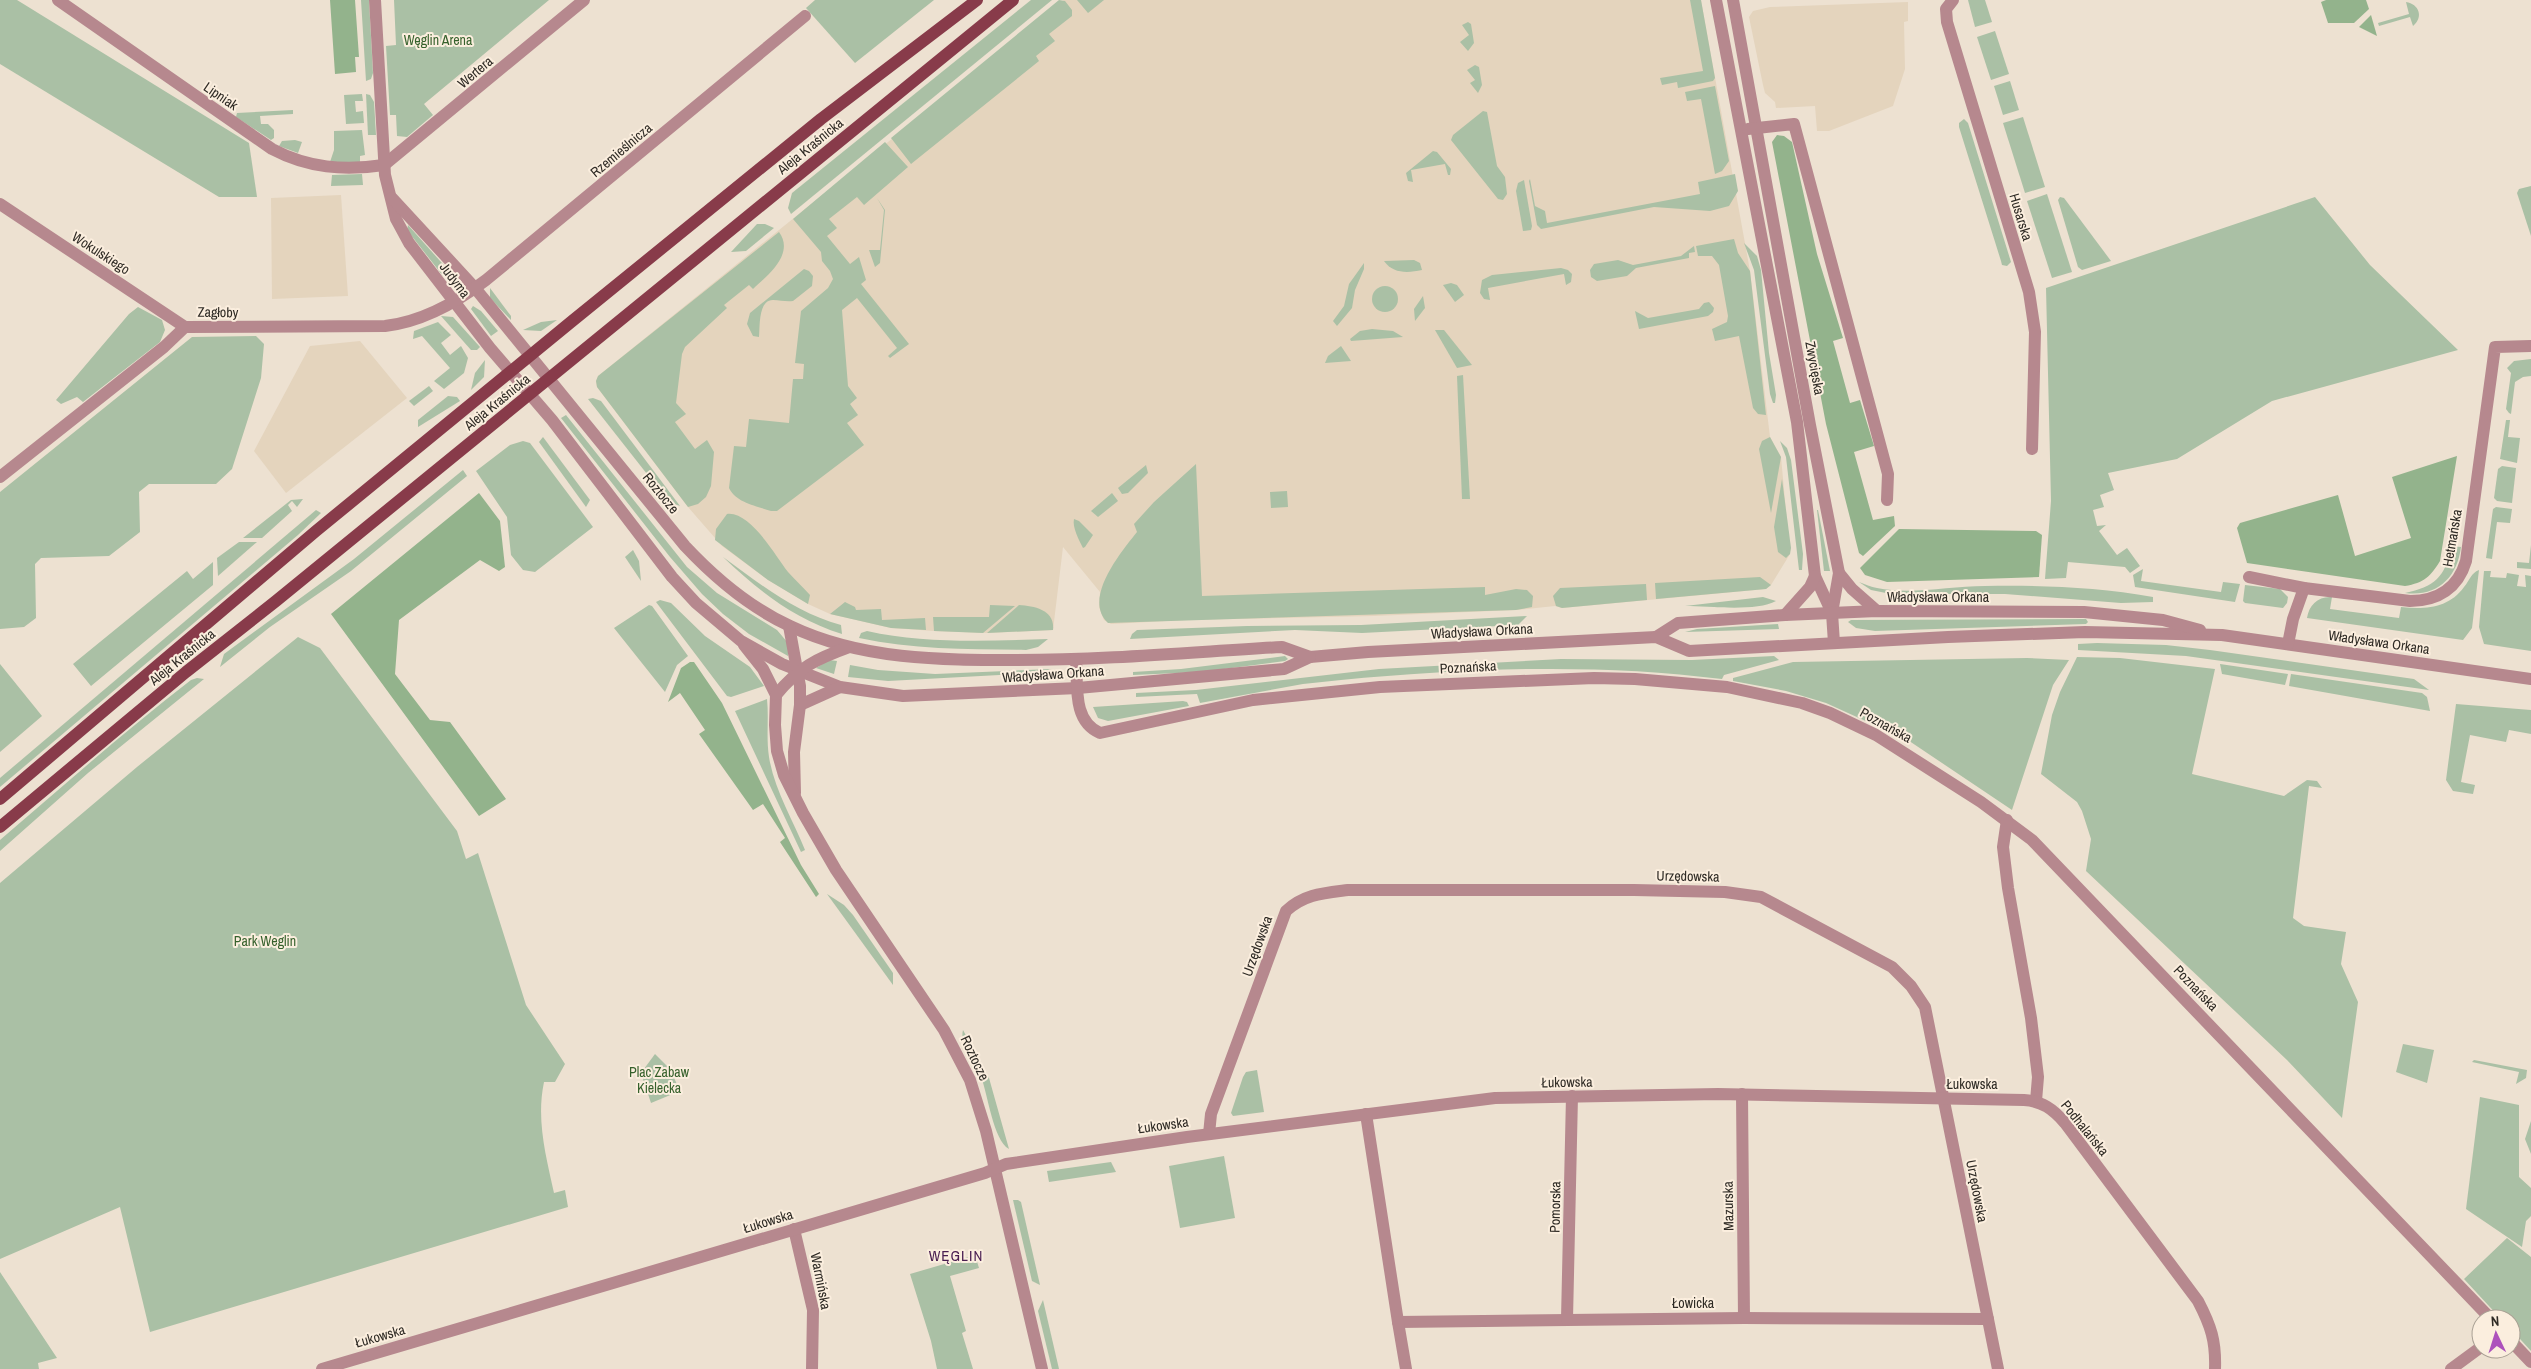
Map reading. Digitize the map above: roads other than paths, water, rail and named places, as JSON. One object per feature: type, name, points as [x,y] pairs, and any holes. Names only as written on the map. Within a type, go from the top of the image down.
[{"type":"main road","name":"Aleja Kraśnicka","points":[[0,799],[316,531],[814,124],[977,0]]},
{"type":"main road","name":"Aleja Kraśnicka","points":[[0,827],[186,672],[1012,0]]},
{"type":"street","name":"Lipniak","points":[[58,0],[197,98],[289,158],[330,168],[384,165]]},
{"type":"street","name":"Judyma","points":[[375,0],[384,165],[396,219],[409,243],[453,302],[511,372]]},
{"type":"street","name":"Wertera","points":[[384,165],[584,0]]},
{"type":"street","name":"Zwycięska","points":[[1716,0],[1797,422],[1815,576],[1832,613]]},
{"type":"street","name":"Zwycięska","points":[[1733,0],[1810,425],[1839,573],[1832,613],[1834,643]]},
{"type":"street","name":"Husarska","points":[[1953,0],[1946,9],[1947,22],[2030,302],[2035,332],[2032,449]]},
{"type":"street","name":"Rzemieślnicza","points":[[453,302],[475,288],[805,16]]},
{"type":"street","points":[[1741,130],[1794,124],[1888,474],[1888,500]]},
{"type":"street","name":"Judyma","points":[[392,198],[475,288],[531,356]]},
{"type":"street","name":"Wokulskiego","points":[[0,204],[185,327]]},
{"type":"street","name":"Zagłoby","points":[[0,476],[164,347],[185,327],[384,326],[403,324],[453,302]]},
{"type":"street","name":"Hetmańska","points":[[2304,588],[2414,601],[2435,598],[2456,582],[2462,573],[2466,561],[2495,347],[2531,346]]},
{"type":"street","name":"Roztocze","points":[[531,356],[658,513],[707,569],[722,582],[789,626],[818,637]]},
{"type":"street","name":"Roztocze","points":[[511,372],[672,576],[696,603],[741,641],[763,669],[776,695],[775,725],[778,751],[784,775],[795,798],[830,860],[950,1039],[974,1090],[995,1169],[1042,1369]]},
{"type":"street","points":[[1839,573],[1852,589],[1877,611]]},
{"type":"street","points":[[1785,615],[1810,587],[1815,576]]},
{"type":"street","points":[[2249,577],[2304,588],[2293,619],[2288,644]]},
{"type":"street","name":"Władysława Orkana","points":[[1656,637],[1678,623],[1785,615],[1877,611],[2112,614],[2163,620],[2222,635],[2531,679]]},
{"type":"street","name":"Roztocze","points":[[789,626],[797,671],[800,705],[794,752],[795,798]]},
{"type":"street","name":"Władysława Orkana","points":[[797,671],[840,687],[877,693],[929,696],[1078,688],[1284,670],[1310,657],[1368,652],[1656,637],[1688,650],[2085,632],[2222,635]]},
{"type":"street","name":"Władysława Orkana","points":[[818,637],[849,647],[920,658],[988,660],[1076,659],[1282,647],[1310,657]]},
{"type":"street","name":"Roztocze","points":[[741,641],[797,671]]},
{"type":"street","points":[[776,695],[797,671],[820,658],[849,647]]},
{"type":"street","name":"Poznańska","points":[[1076,659],[1078,704],[1083,720],[1091,729],[1100,733],[1253,700],[1380,687],[1594,678],[1635,679],[1727,687],[1768,694],[1830,713],[1899,748],[2007,820],[2032,840],[2061,868],[2481,1309]]},
{"type":"street","points":[[800,705],[840,687]]},
{"type":"street","points":[[2007,820],[2003,848],[2008,888],[2031,1018],[2038,1077],[2036,1101]]},
{"type":"street","name":"Urzędowska","points":[[1209,1134],[1211,1114],[1286,911],[1297,900],[1311,895],[1348,890],[1643,890],[1725,892],[1761,897],[1892,967],[1911,986],[1925,1007],[1998,1369]]},
{"type":"street","name":"Łukowska","points":[[322,1369],[995,1169],[1006,1164],[1209,1134],[1496,1098],[1742,1094],[2036,1101]]},
{"type":"street","name":"Mazurska","points":[[1742,1094],[1744,1318]]},
{"type":"street","name":"Pomorska","points":[[1568,1318],[1572,1096]]},
{"type":"street","name":"Podhalańska","points":[[2036,1101],[2052,1109],[2065,1123],[2198,1302],[2212,1332],[2216,1348],[2214,1369]]},
{"type":"street","points":[[1366,1114],[1406,1369]]},
{"type":"street","name":"Warmińska","points":[[794,1229],[813,1310],[812,1369]]},
{"type":"street","name":"Łowicka","points":[[1398,1322],[1568,1318],[1988,1319]]},
{"type":"street","points":[[2521,1351],[2531,1362]]},
{"type":"street","points":[[2451,1369],[2471,1354]]},
{"type":"district","name":"WĘGLIN","points":[[956,1255]]},
{"type":"park label","name":"Węglin Arena","points":[[438,40]]},
{"type":"park label","name":"Park Weglin","points":[[265,941]]},
{"type":"park label","name":"Plac Zabaw Kielecka","points":[[659,1080]]}]
